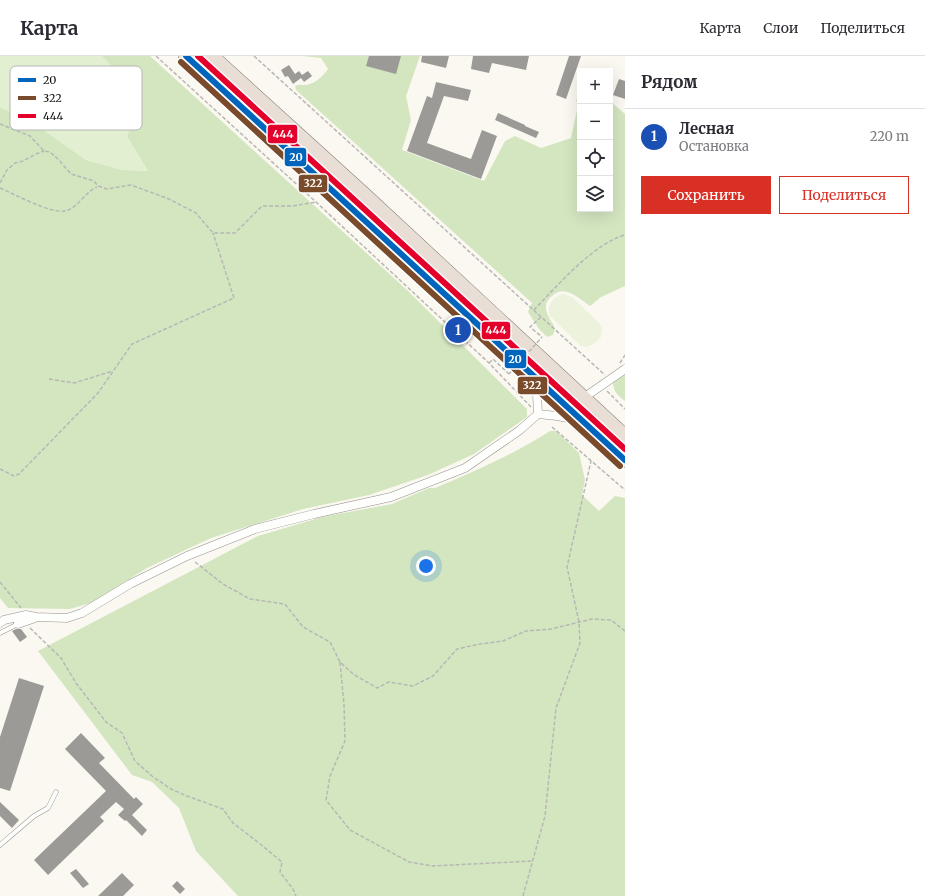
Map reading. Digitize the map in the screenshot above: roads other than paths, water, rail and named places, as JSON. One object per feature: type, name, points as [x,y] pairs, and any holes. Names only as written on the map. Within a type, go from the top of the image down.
[{"type":"highway","points":[[186,56],[625,460]]},
{"type":"highway","points":[[211,56],[363,194],[582,399],[625,437]]},
{"type":"street","points":[[0,623],[4,620],[23,620],[36,617],[67,618],[82,613],[130,584],[187,556],[255,529],[391,497],[465,468],[520,430],[535,412],[537,394],[532,381],[523,366]]},
{"type":"street","points":[[582,399],[602,386],[622,367]]},
{"type":"street","points":[[535,412],[571,418],[584,422]]},
{"type":"lane","points":[[0,633],[23,620]]},
{"type":"lane","points":[[0,844],[34,816],[48,808],[56,792]]},
{"type":"place","name":"Лесная","points":[[458,330]]}]
